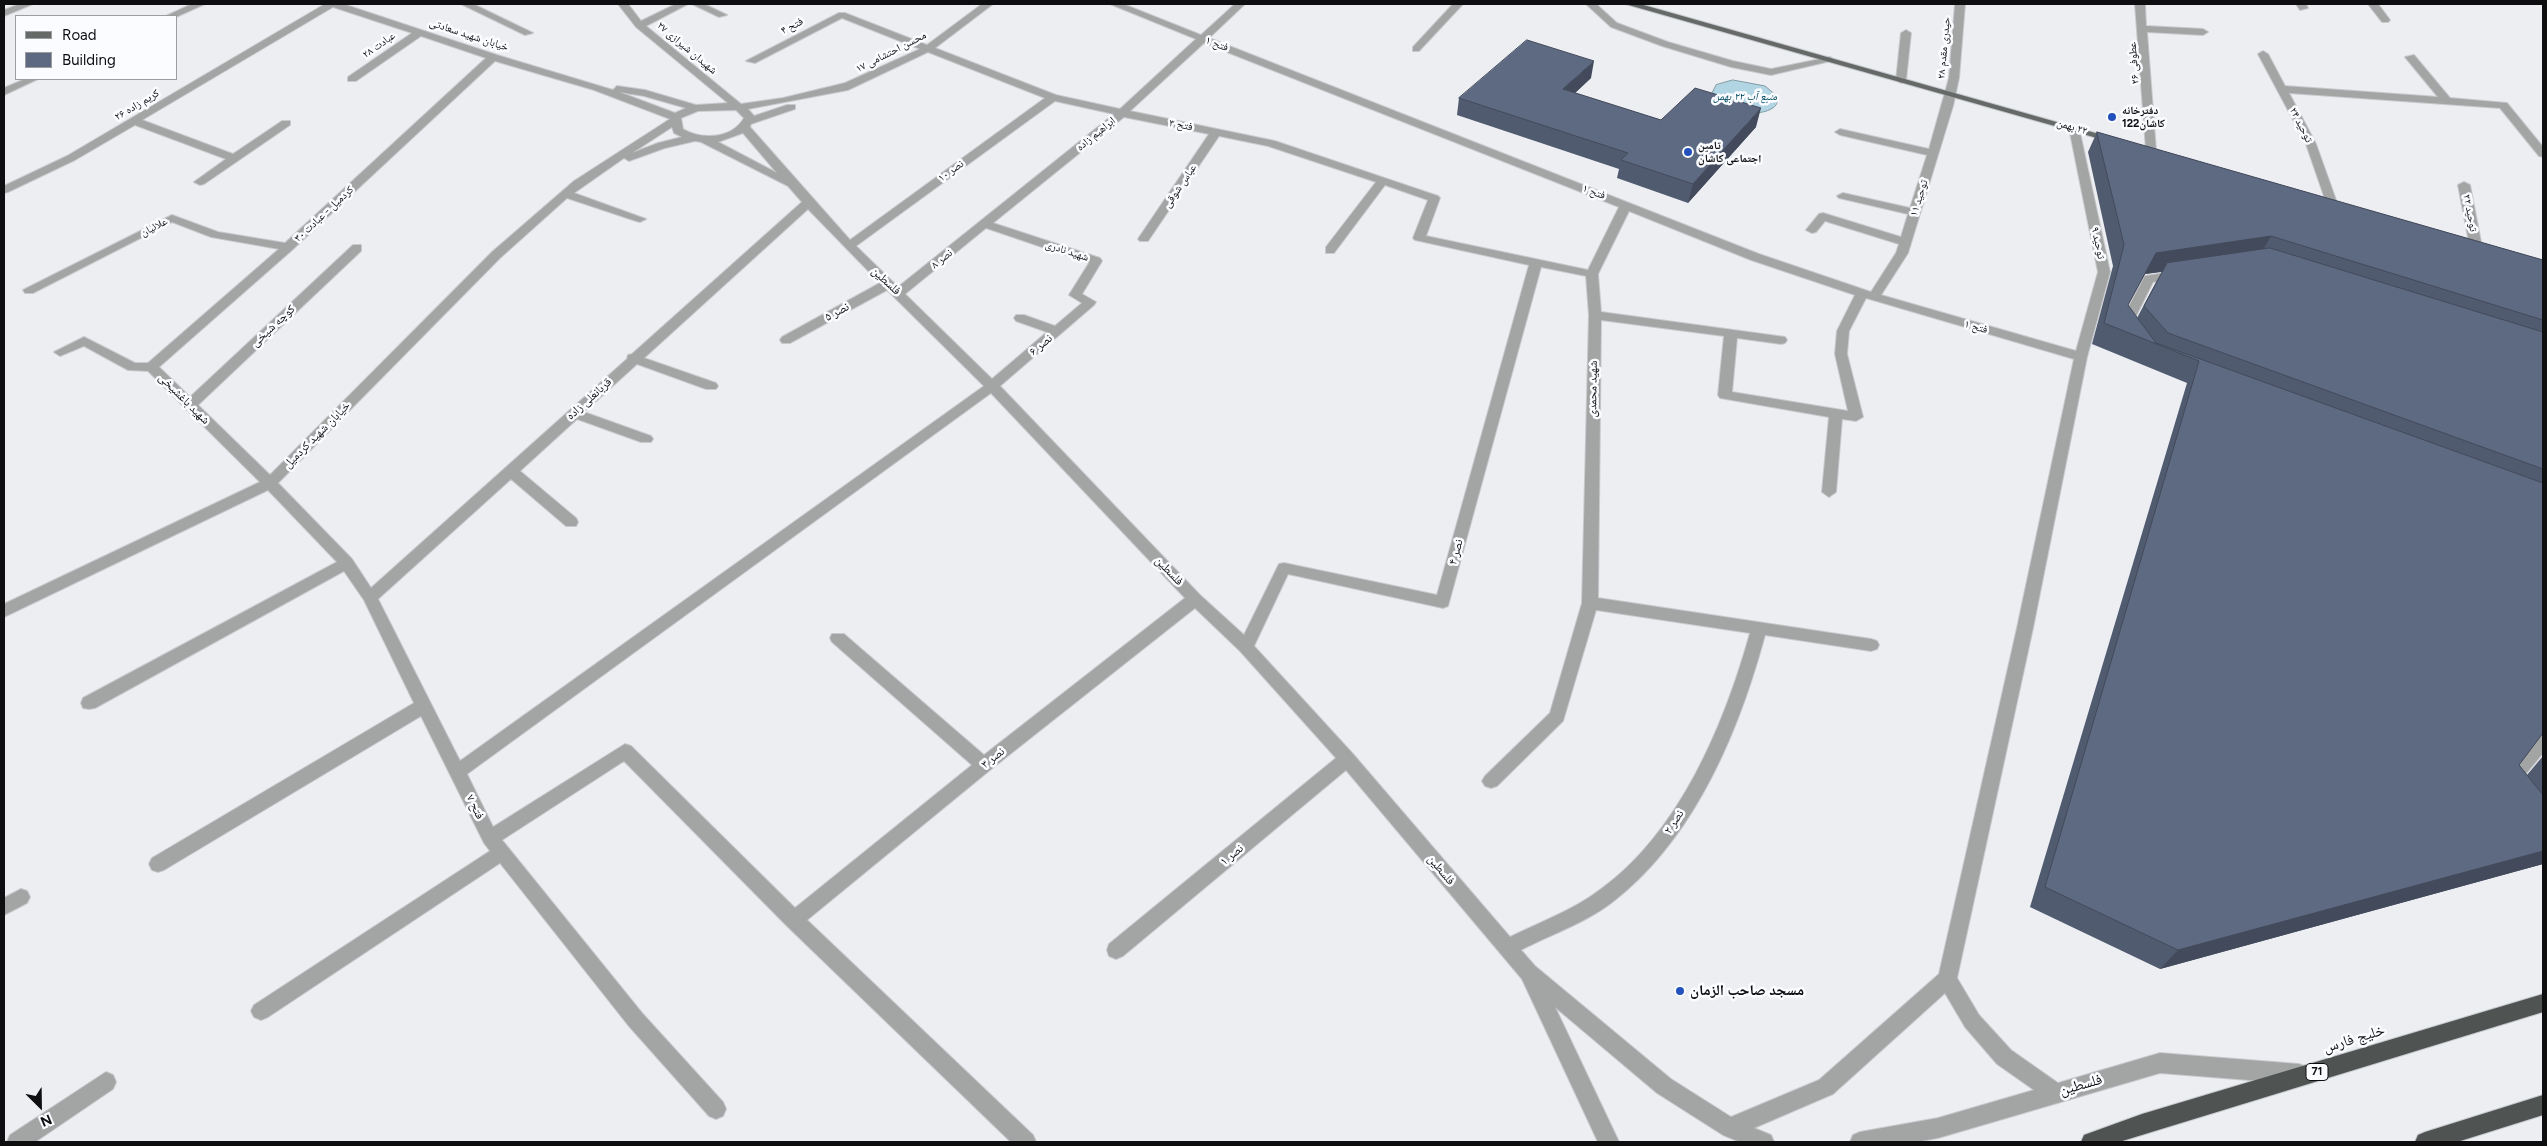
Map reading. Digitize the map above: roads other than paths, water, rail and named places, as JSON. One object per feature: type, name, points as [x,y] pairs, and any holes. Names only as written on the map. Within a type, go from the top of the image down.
[{"type":"highway","name":"خلیج فارس","points":[[2091,1142],[2142,1124],[2543,1003]]},
{"type":"highway","points":[[2425,1142],[2543,1106]]},
{"type":"main road","name":"٢٢ بهمن","points":[[1636,4],[2122,142]]},
{"type":"street","points":[[4,13],[28,4]]},
{"type":"street","points":[[173,15],[200,4]]},
{"type":"street","name":"خیابان شهید سعادتی","points":[[332,4],[493,57],[598,88],[675,119]]},
{"type":"street","name":"کریم زاده ۲۶","points":[[4,190],[71,158],[332,4]]},
{"type":"street","points":[[347,9],[359,4]]},
{"type":"street","points":[[466,4],[528,33]]},
{"type":"street","name":"شهیدان شیرازی ۲۷","points":[[623,4],[639,25],[739,108]]},
{"type":"street","points":[[639,25],[683,4]]},
{"type":"street","points":[[696,4],[722,15]]},
{"type":"street","name":"محسن احتشامی ۱۷","points":[[578,183],[662,145],[727,136],[746,124],[852,85],[929,48],[988,4]]},
{"type":"street","name":"فتح ۱","points":[[1115,4],[1755,257],[1868,295],[2081,357]]},
{"type":"street","name":"ابراهیم زاده","points":[[984,224],[1122,114],[1240,4]]},
{"type":"street","points":[[1416,49],[1458,4]]},
{"type":"street","points":[[1591,4],[1614,25],[1665,44],[1731,64],[1771,72],[1830,60]]},
{"type":"street","name":"حیدری مقدم ۲۸","points":[[1951,94],[1960,4]]},
{"type":"street","name":"عطوفی ۲۶","points":[[2140,4],[2144,29],[2151,150]]},
{"type":"street","points":[[2373,4],[2385,20]]},
{"type":"street","name":"فتح ۴","points":[[751,61],[842,15],[929,48]]},
{"type":"street","points":[[2144,29],[2203,32]]},
{"type":"street","name":"عبادت ۲۸","points":[[352,79],[420,32]]},
{"type":"street","points":[[1901,80],[1906,33]]},
{"type":"street","name":"فتح ۳","points":[[929,48],[1053,96],[1122,114],[1216,132],[1302,152],[1382,182],[1434,198],[1419,238],[1536,262]]},
{"type":"street","name":"توحید ۲۴","points":[[2263,54],[2311,144],[2330,200]]},
{"type":"street","name":"کردمیل - عبادت ۳۰","points":[[152,366],[288,247],[493,57]]},
{"type":"street","points":[[2410,57],[2447,101]]},
{"type":"street","points":[[4,92],[32,80]]},
{"type":"street","name":"محسن احتشامی ۱۷","points":[[696,108],[719,105],[739,108],[797,99],[852,85]]},
{"type":"street","name":"خیابان شهید سعادتی","points":[[598,88],[645,93],[696,108]]},
{"type":"street","points":[[2282,89],[2503,105],[2543,154]]},
{"type":"street","name":"توحید ۱۱","points":[[1836,414],[1856,417],[1841,354],[1844,332],[1868,295],[1902,253],[1951,94]]},
{"type":"street","name":"نصر ۱۰","points":[[849,246],[1053,96]]},
{"type":"street","points":[[578,183],[675,119],[696,108]]},
{"type":"street","points":[[739,108],[748,114],[746,124],[794,186]]},
{"type":"street","points":[[675,119],[678,131],[699,139],[794,186]]},
{"type":"street","points":[[134,121],[235,158]]},
{"type":"street","points":[[200,182],[286,123]]},
{"type":"street","name":"توحید ۹","points":[[1947,979],[2025,628],[2081,357],[2104,272],[2074,128]]},
{"type":"street","name":"عباس شوقی","points":[[1144,239],[1216,132]]},
{"type":"street","points":[[1840,132],[1932,153]]},
{"type":"street","points":[[1330,250],[1382,182]]},
{"type":"street","name":"خیابان شهید کردمیل","points":[[4,611],[270,483],[496,255],[578,183]]},
{"type":"street","name":"توحید ۲۲","points":[[2464,185],[2475,242]]},
{"type":"street","name":"فلسطین","points":[[794,186],[810,201],[849,246],[992,386],[1195,599],[1246,646],[1347,759],[1528,972],[1664,1086],[1730,1128],[1764,1142]]},
{"type":"street","points":[[566,194],[640,219]]},
{"type":"street","points":[[1843,196],[1914,212]]},
{"type":"street","name":"قربانعلی زاده","points":[[370,598],[633,358],[810,201]]},
{"type":"street","points":[[1536,262],[1592,274],[1626,205]]},
{"type":"street","points":[[1812,230],[1823,216],[1906,242]]},
{"type":"street","name":"علائیان","points":[[29,290],[172,218],[215,235],[288,247]]},
{"type":"street","name":"نصر ۸","points":[[893,289],[984,224]]},
{"type":"street","name":"شهید نادری","points":[[984,224],[1096,261],[1075,295],[1090,302]]},
{"type":"street","name":"کوچه شیخی","points":[[190,405],[356,248]]},
{"type":"street","name":"نصر ۴","points":[[1246,646],[1284,568],[1443,602],[1536,262]]},
{"type":"street","points":[[2134,340],[2124,327],[2149,279],[2195,272]]},
{"type":"street","name":"شهید محمدی","points":[[1491,781],[1557,716],[1590,603],[1595,315],[1592,274]]},
{"type":"street","name":"نصر ۵","points":[[786,340],[893,289]]},
{"type":"street","name":"نصر ۶","points":[[458,771],[992,386],[1090,302]]},
{"type":"street","points":[[1595,315],[1781,340]]},
{"type":"street","points":[[1020,318],[1057,331]]},
{"type":"street","points":[[1731,332],[1725,395],[1836,414],[1829,492]]},
{"type":"street","name":"شهید باغشیخی","points":[[60,352],[84,341],[133,367],[152,366],[270,483]]},
{"type":"street","points":[[633,358],[711,386]]},
{"type":"street","points":[[573,413],[646,439]]},
{"type":"street","points":[[510,470],[571,522]]},
{"type":"street","name":"فتح ۷","points":[[270,483],[347,564],[370,598],[496,845],[635,1019],[716,1109]]},
{"type":"street","points":[[89,703],[347,564]]},
{"type":"street","name":"نصر ۳","points":[[794,920],[1195,599]]},
{"type":"street","points":[[1590,603],[1871,645]]},
{"type":"street","name":"نصر ۲","points":[[1507,948],[1608,894],[1651,853],[1693,791],[1724,731],[1751,662],[1759,628]]},
{"type":"street","points":[[838,638],[984,766]]},
{"type":"street","points":[[158,864],[425,705]]},
{"type":"street","points":[[2519,800],[2507,785],[2542,743]]},
{"type":"street","points":[[261,1011],[496,845],[625,751],[794,920],[1026,1142]]},
{"type":"street","name":"نصر ۱","points":[[1116,950],[1347,759]]},
{"type":"street","points":[[4,907],[21,897]]},
{"type":"street","name":"فلسطین","points":[[1528,972],[1610,1142]]},
{"type":"street","points":[[1730,1128],[1826,1087],[1947,979],[1972,1021],[2004,1057],[2055,1093]]},
{"type":"street","name":"فلسطین","points":[[1860,1142],[1938,1128],[2160,1062],[2305,1075]]},
{"type":"street","points":[[17,1142],[106,1082]]},
{"type":"water","name":"منبع آب ۲۲ بهمن","points":[[1733,80],[1765,86],[1777,96],[1776,105],[1763,112],[1748,112],[1711,95],[1716,85]]},
{"type":"place","name":"دفترخانه 122کاشان","points":[[2112,117]]},
{"type":"place","name":"تامین اجتماعی کاشان","points":[[1688,152]]},
{"type":"place","name":"مسجد صاحب الزمان","points":[[1680,991]]}]
